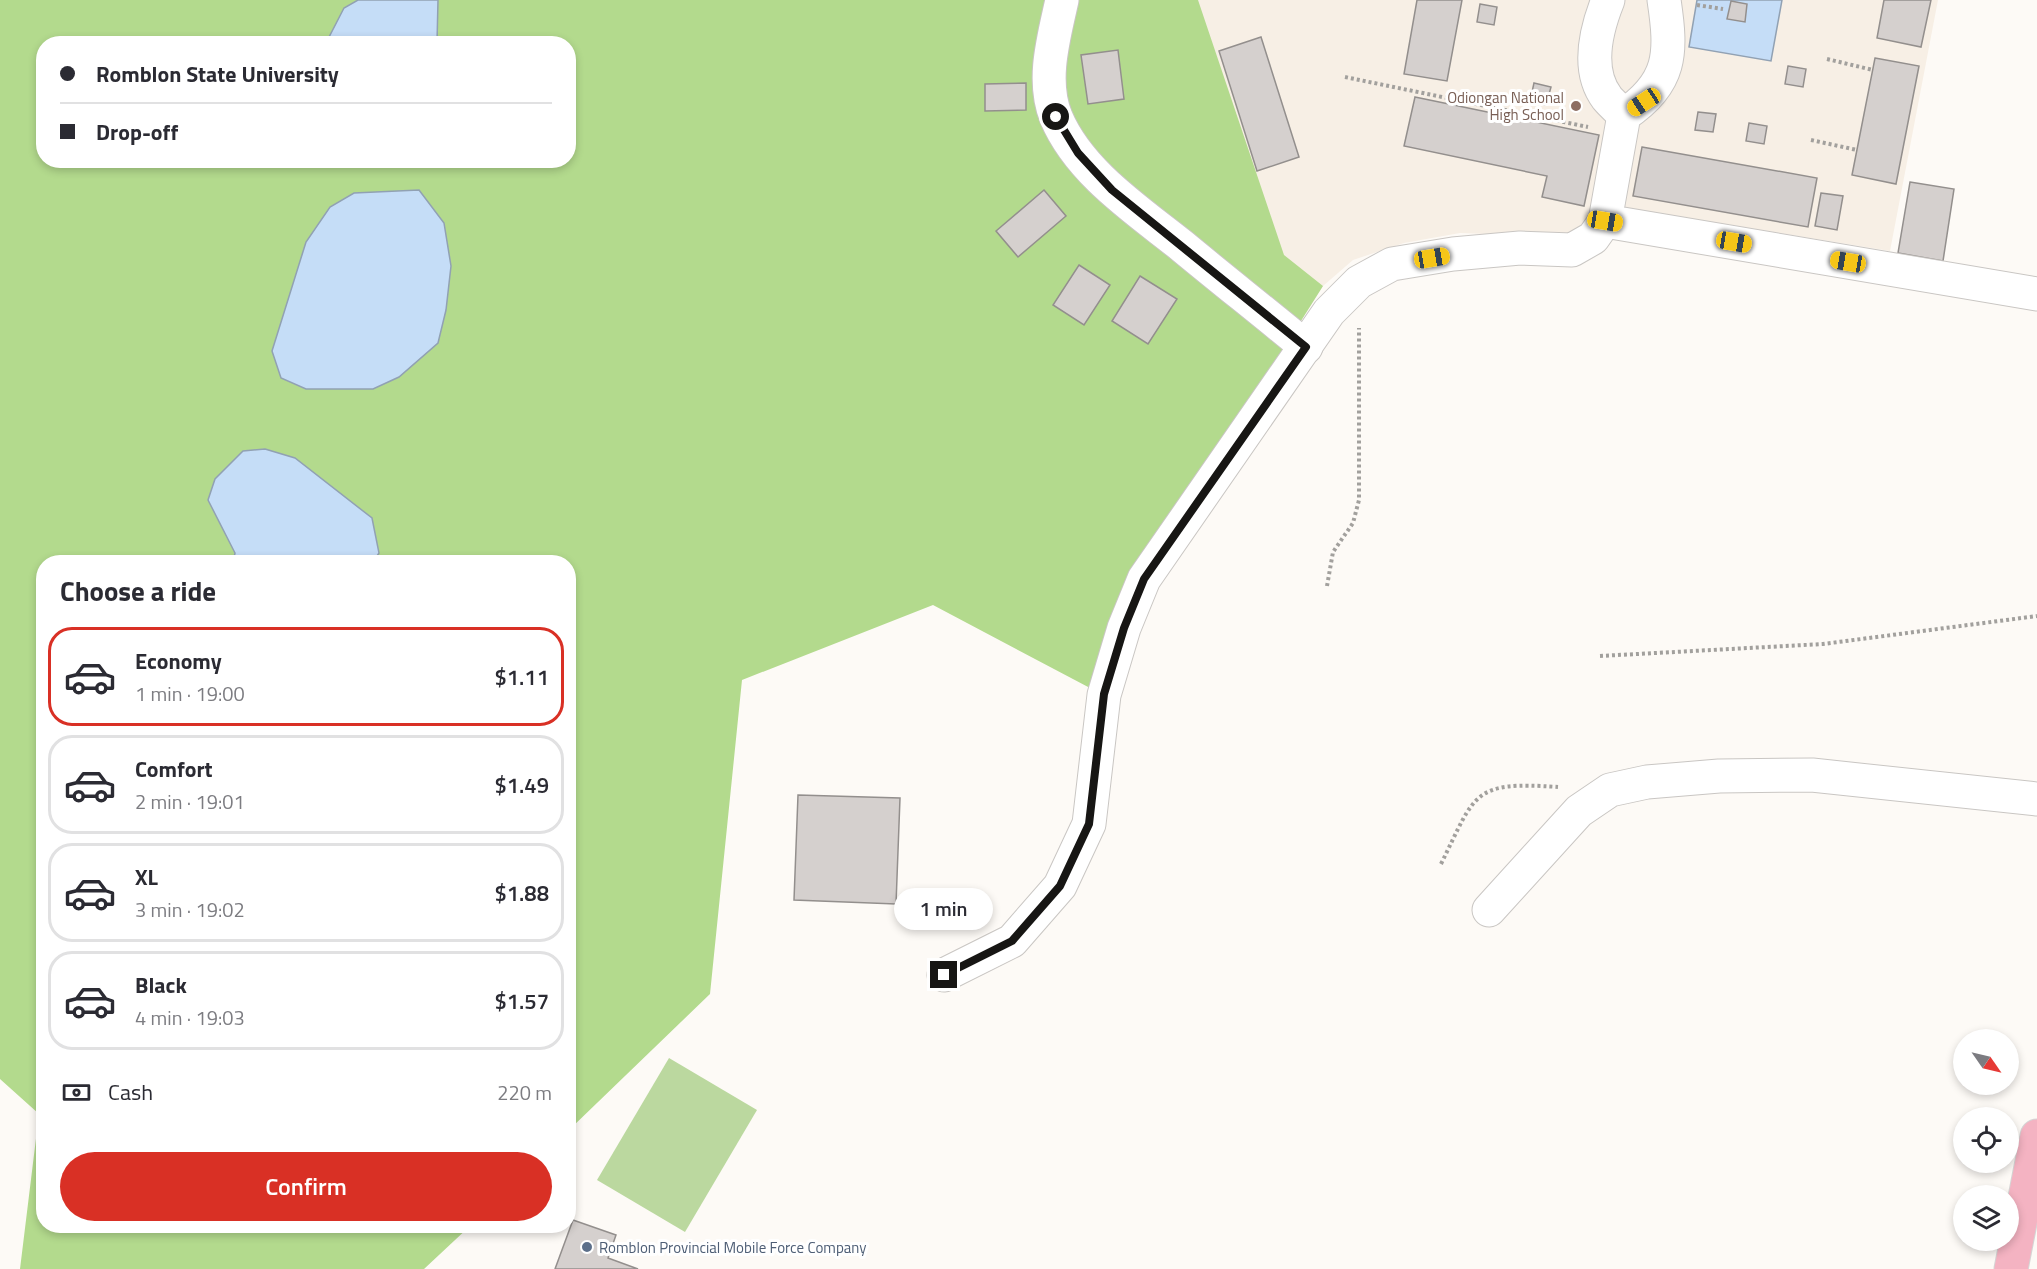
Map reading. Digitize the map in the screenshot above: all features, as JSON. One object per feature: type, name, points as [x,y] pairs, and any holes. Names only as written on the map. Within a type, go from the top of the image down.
[{"type":"main road","points":[[2011,1269],[2037,1136]]},
{"type":"street","points":[[1062,0],[1052,48],[1049,87],[1056,117],[1078,153],[1112,190],[1306,347]]},
{"type":"street","points":[[1608,0],[1595,43],[1596,71],[1606,97],[1622,124]]},
{"type":"street","points":[[944,975],[1012,941],[1060,886],[1089,824],[1104,694],[1124,628],[1144,579],[1329,312],[1359,282],[1392,264],[1453,254],[1520,248],[1572,250],[1593,238],[1605,221],[1622,124],[1644,102],[1661,79],[1679,2]]},
{"type":"street","points":[[1605,221],[2037,294]]},
{"type":"street","points":[[1489,910],[1579,811],[1610,790],[1647,782],[1719,776],[1812,775],[2037,799]]},
{"type":"path","points":[[1679,2],[1723,9]]},
{"type":"path","points":[[1827,59],[1873,70]]},
{"type":"path","points":[[1345,77],[1622,124]]},
{"type":"path","points":[[1811,140],[1857,150]]},
{"type":"path","points":[[1327,586],[1333,552],[1353,523],[1359,500],[1359,282]]},
{"type":"path","points":[[1600,656],[1822,644],[2037,616]]},
{"type":"path","points":[[1441,864],[1469,807],[1480,795],[1499,786],[1530,785],[1610,790]]},
{"type":"shaded area","name":"Odiongan National High School","points":[[823,0],[1938,0],[1890,251],[1645,211],[1565,237],[1460,233],[1404,243],[1353,260],[1323,286],[1236,424]]},
{"type":"green space","points":[[0,0],[1198,0],[1284,255],[1323,286],[1236,424],[1090,688],[933,605],[742,680],[710,994],[576,1123],[576,555],[36,555],[36,1111],[0,1079]]},
{"type":"green space","points":[[669,1058],[757,1110],[685,1232],[597,1180]]},
{"type":"green space","points":[[36,1138],[36,1233],[463,1233],[424,1269],[20,1269]]},
{"type":"water","points":[[358,0],[438,0],[437,36],[330,36],[344,8]]},
{"type":"water","points":[[1697,0],[1782,0],[1771,61],[1689,47]]},
{"type":"water","points":[[419,190],[444,223],[451,266],[446,310],[438,343],[399,377],[373,389],[306,389],[281,378],[272,351],[306,242],[330,207],[354,193]]},
{"type":"water","points":[[265,449],[295,458],[372,518],[378,555],[235,555],[208,500],[215,479],[243,451]]},
{"type":"building","points":[[1417,0],[1462,0],[1447,81],[1404,74]]},
{"type":"building","points":[[1884,0],[1931,0],[1921,47],[1877,38]]},
{"type":"building","points":[[1731,1],[1747,4],[1745,22],[1727,19]]},
{"type":"building","points":[[1480,4],[1497,7],[1494,25],[1477,22]]},
{"type":"building","points":[[1261,37],[1299,157],[1257,171],[1219,51]]},
{"type":"building","points":[[1118,50],[1124,99],[1088,104],[1081,55]]},
{"type":"building","points":[[1875,58],[1919,66],[1896,184],[1852,175]]},
{"type":"building","points":[[1788,66],[1806,69],[1803,87],[1785,84]]},
{"type":"building","points":[[1026,83],[1026,110],[985,111],[985,84]]},
{"type":"building","points":[[1534,83],[1551,87],[1546,105],[1530,101]]},
{"type":"building","points":[[1415,97],[1599,135],[1584,206],[1542,197],[1547,176],[1404,146]]},
{"type":"building","points":[[1698,112],[1716,114],[1713,132],[1695,130]]},
{"type":"building","points":[[1749,123],[1767,126],[1764,144],[1746,141]]},
{"type":"building","points":[[1642,147],[1817,178],[1808,227],[1633,196]]},
{"type":"building","points":[[1910,182],[1954,189],[1943,261],[1898,253]]},
{"type":"building","points":[[1044,190],[1066,216],[1018,257],[996,231]]},
{"type":"building","points":[[1821,193],[1843,196],[1837,230],[1815,226]]},
{"type":"building","points":[[1079,265],[1110,285],[1084,325],[1053,305]]},
{"type":"building","points":[[1140,276],[1177,299],[1148,344],[1112,321]]},
{"type":"building","points":[[798,795],[900,798],[896,904],[794,900]]},
{"type":"building","name":"Romblon Provincial Mobile Force Company","points":[[576,1221],[616,1235],[608,1258],[638,1269],[555,1269],[568,1233],[576,1233]]},
{"type":"place","name":"Odiongan National High School","points":[[1576,106]]},
{"type":"place","name":"Romblon Provincial Mobile Force Company","points":[[587,1247]]},
{"type":"route","points":[[944,975],[1012,941],[1060,886],[1089,824],[1104,694],[1124,628],[1144,579],[1306,347],[1112,190],[1078,153],[1056,117]]}]
